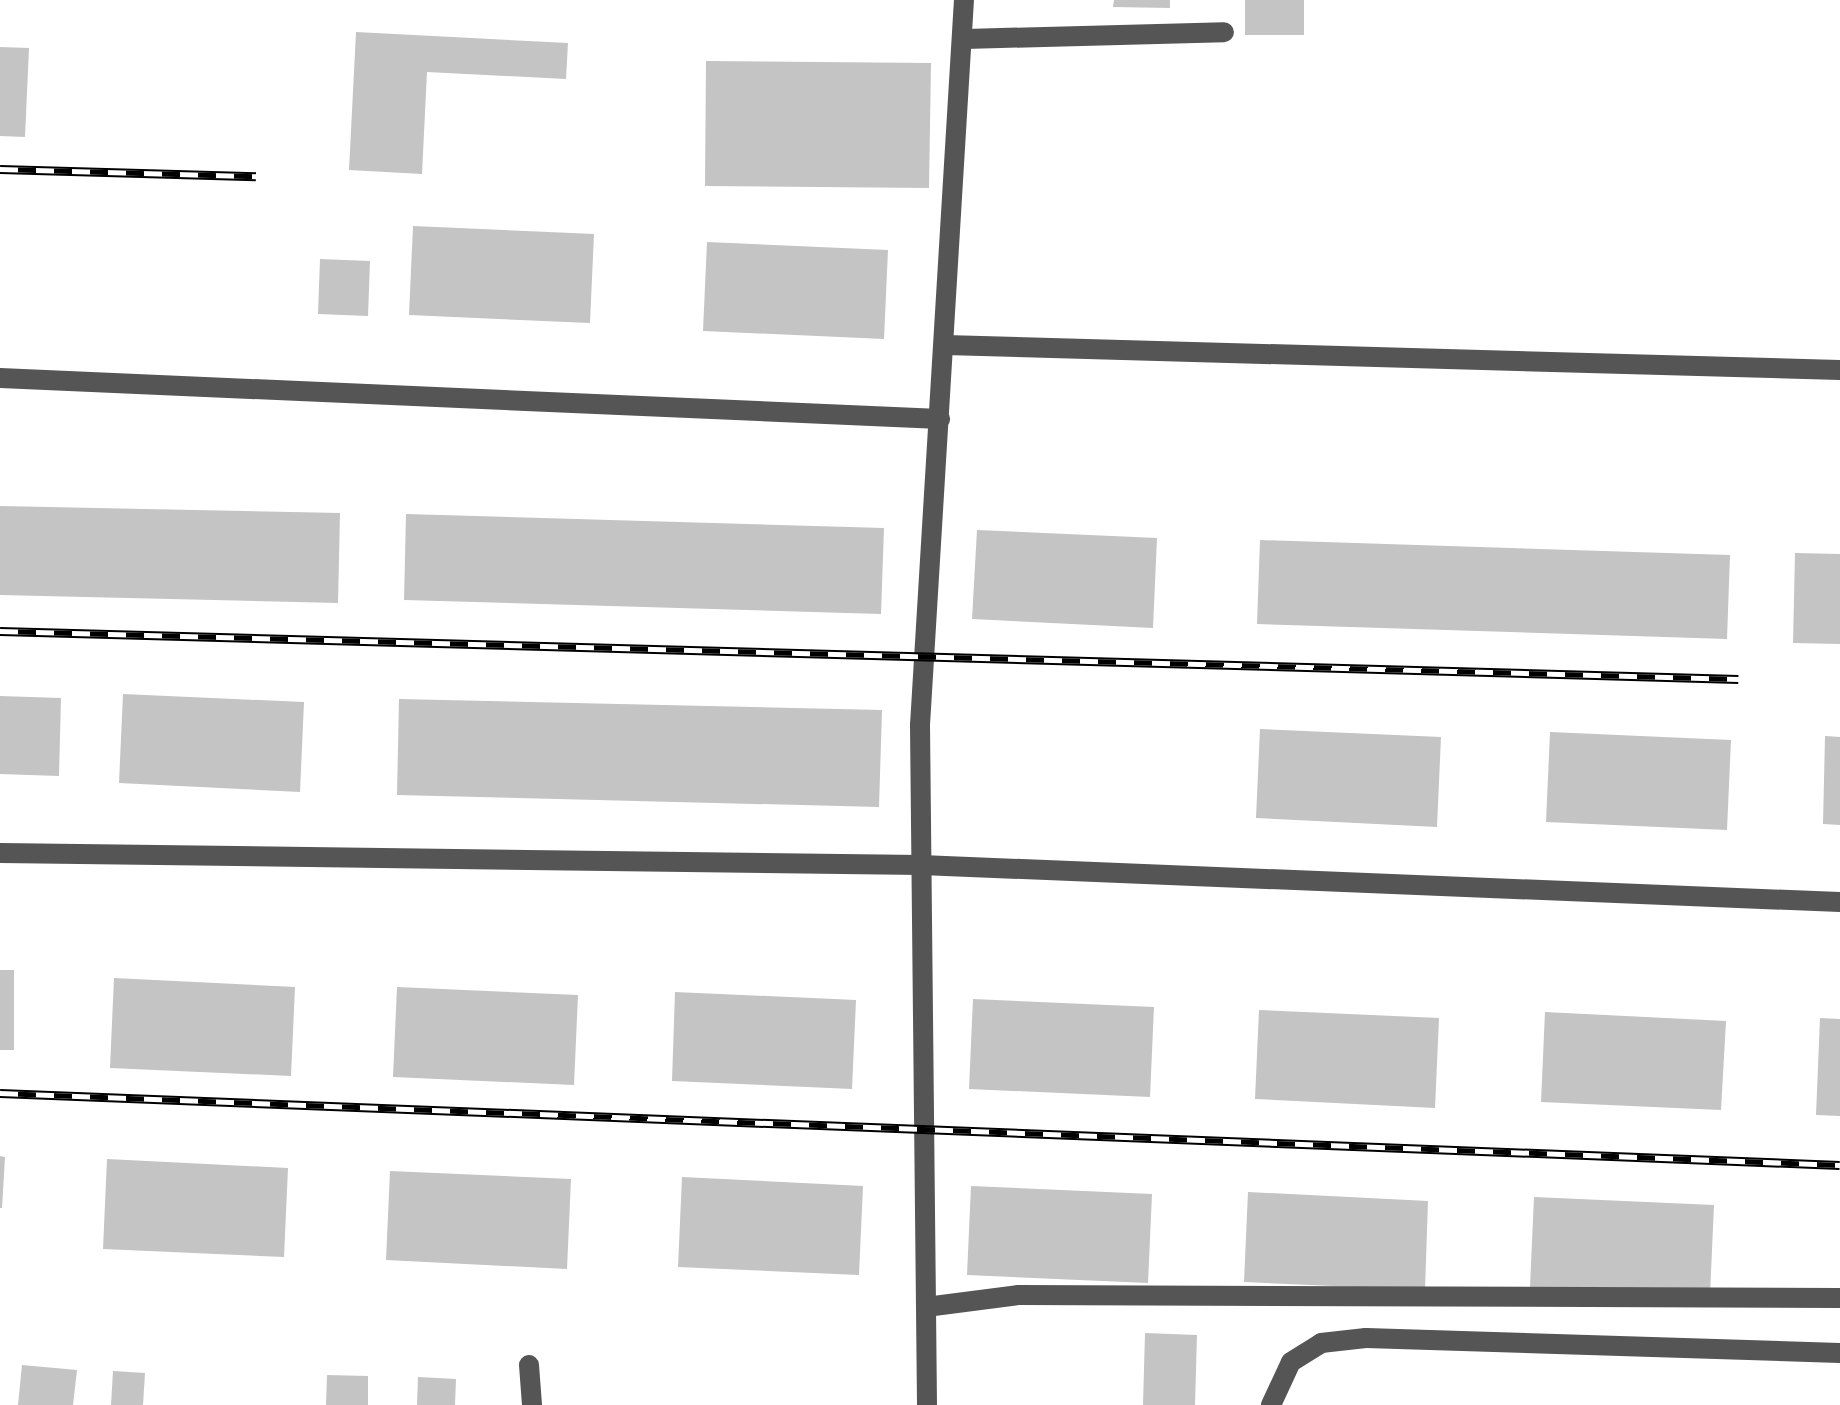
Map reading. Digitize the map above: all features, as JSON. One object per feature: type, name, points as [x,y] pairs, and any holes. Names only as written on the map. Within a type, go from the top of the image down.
[{"type":"street","points":[[927,1405],[920,725],[965,39],[964,0]]},
{"type":"street","points":[[965,39],[1224,32]]},
{"type":"street","points":[[945,345],[1840,370]]},
{"type":"street","points":[[0,378],[940,419]]},
{"type":"street","points":[[0,853],[921,865],[1840,902]]},
{"type":"street","points":[[926,1307],[1019,1295],[1840,1298]]},
{"type":"street","points":[[1271,1405],[1291,1362],[1321,1343],[1366,1338],[1840,1353]]},
{"type":"street","points":[[529,1365],[532,1405]]},
{"type":"building","points":[[1114,0],[1170,0],[1170,8],[1113,7]]},
{"type":"building","points":[[1245,0],[1304,0],[1304,35],[1245,35]]},
{"type":"building","points":[[356,32],[568,43],[566,79],[427,72],[422,174],[349,170]]},
{"type":"building","points":[[0,47],[29,48],[25,137],[0,136]]},
{"type":"building","points":[[706,61],[931,63],[929,188],[705,186]]},
{"type":"building","points":[[413,226],[594,234],[590,323],[409,315]]},
{"type":"building","points":[[707,242],[888,250],[884,339],[703,331]]},
{"type":"building","points":[[320,259],[370,261],[368,316],[318,314]]},
{"type":"building","points":[[0,506],[340,513],[338,603],[0,595]]},
{"type":"building","points":[[406,514],[884,528],[881,614],[404,600]]},
{"type":"building","points":[[977,530],[1157,538],[1153,628],[972,619]]},
{"type":"building","points":[[1260,540],[1730,555],[1727,639],[1257,624]]},
{"type":"building","points":[[1795,553],[1840,554],[1840,644],[1793,643]]},
{"type":"building","points":[[123,694],[304,702],[300,792],[119,783]]},
{"type":"building","points":[[0,696],[61,698],[59,776],[0,774]]},
{"type":"building","points":[[399,699],[882,710],[879,807],[397,795]]},
{"type":"building","points":[[1260,729],[1441,737],[1437,827],[1256,818]]},
{"type":"building","points":[[1550,732],[1731,740],[1727,830],[1546,822]]},
{"type":"building","points":[[1825,736],[1840,737],[1840,825],[1823,824]]},
{"type":"building","points":[[0,970],[14,970],[14,1050],[0,1050]]},
{"type":"building","points":[[114,978],[295,987],[291,1076],[110,1068]]},
{"type":"building","points":[[397,987],[578,995],[574,1085],[393,1077]]},
{"type":"building","points":[[675,992],[856,1000],[852,1089],[672,1081]]},
{"type":"building","points":[[973,999],[1154,1007],[1150,1097],[969,1089]]},
{"type":"building","points":[[1259,1010],[1439,1018],[1435,1108],[1255,1099]]},
{"type":"building","points":[[1545,1012],[1726,1021],[1721,1110],[1541,1102]]},
{"type":"building","points":[[1820,1018],[1840,1019],[1840,1116],[1816,1115]]},
{"type":"building","points":[[0,1156],[5,1157],[2,1208],[0,1208]]},
{"type":"building","points":[[107,1159],[288,1168],[284,1257],[103,1249]]},
{"type":"building","points":[[390,1171],[571,1179],[567,1269],[386,1260]]},
{"type":"building","points":[[682,1177],[863,1186],[859,1275],[678,1267]]},
{"type":"building","points":[[971,1186],[1152,1194],[1148,1283],[967,1275]]},
{"type":"building","points":[[1248,1192],[1428,1201],[1425,1290],[1244,1282]]},
{"type":"building","points":[[1534,1197],[1714,1205],[1710,1295],[1530,1287]]},
{"type":"building","points":[[1145,1333],[1197,1335],[1195,1405],[1143,1405]]},
{"type":"building","points":[[22,1365],[77,1370],[73,1405],[18,1405]]},
{"type":"building","points":[[113,1371],[145,1373],[143,1405],[111,1405]]},
{"type":"building","points":[[327,1375],[368,1376],[368,1405],[326,1405]]},
{"type":"building","points":[[418,1377],[456,1379],[455,1405],[417,1405]]},
{"type":"railway","points":[[0,169],[256,176]]},
{"type":"railway","points":[[0,631],[1738,679]]},
{"type":"railway","points":[[0,1093],[1840,1165]]}]
